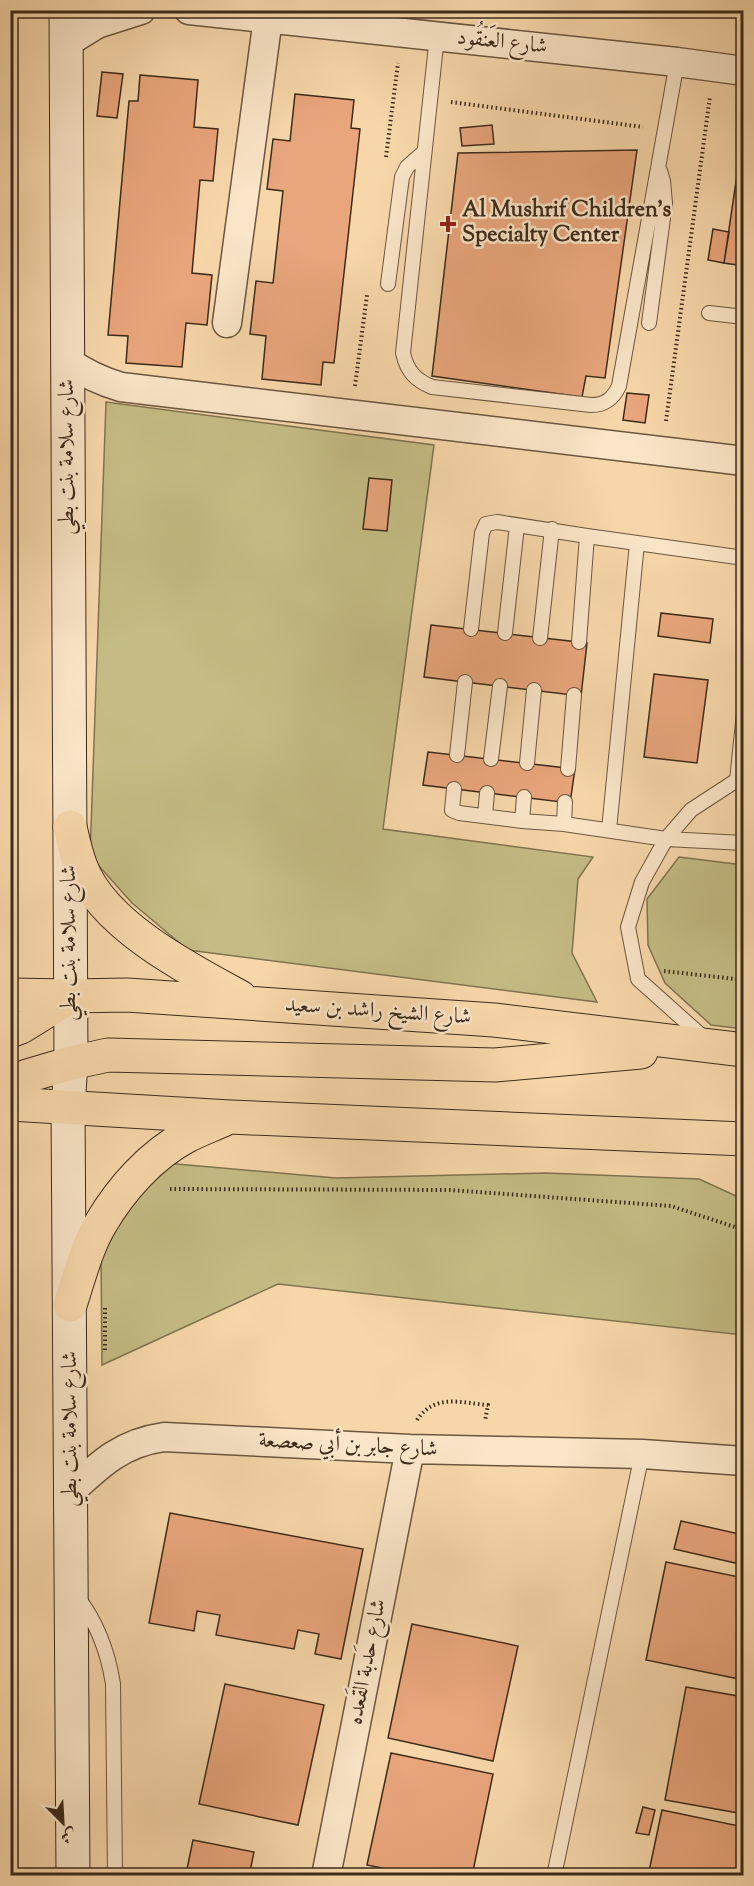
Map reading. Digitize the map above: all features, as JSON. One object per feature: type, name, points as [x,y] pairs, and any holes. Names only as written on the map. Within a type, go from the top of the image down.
[{"type":"main road","name":"شارع سلامة بنت بطي","points":[[66,10],[71,1063],[68,1107],[73,1875]]},
{"type":"main road","points":[[70,827],[81,869],[103,904],[126,926],[178,963],[249,1002]]},
{"type":"main road","name":"شارع الشيخ راشد بن سعيد","points":[[10,995],[127,995],[494,1020],[744,1050]]},
{"type":"main road","points":[[10,1031],[21,1028],[70,996]]},
{"type":"main road","points":[[10,1088],[27,1076],[108,1055],[495,1065],[712,1045]]},
{"type":"main road","points":[[10,1104],[230,1117],[744,1139]]},
{"type":"main road","points":[[69,1305],[100,1224],[125,1189],[151,1161],[186,1136],[230,1117]]},
{"type":"street","points":[[66,43],[97,24],[141,10]]},
{"type":"street","name":"شارع العَنقُود","points":[[189,10],[744,71]]},
{"type":"street","points":[[227,323],[268,18]]},
{"type":"street","points":[[67,361],[101,382],[121,387],[744,461]]},
{"type":"street","name":"شارع جابر بن أبي صعصعة","points":[[71,1491],[113,1454],[146,1439],[164,1437],[411,1449],[642,1454],[744,1461]]},
{"type":"street","name":"شارع حَدبة القَعده","points":[[326,1875],[411,1449]]},
{"type":"lane","points":[[436,36],[403,353],[405,365],[412,375],[432,387],[591,405],[600,405],[609,401],[619,387],[677,62]]},
{"type":"lane","points":[[388,284],[402,177],[407,167],[424,152]]},
{"type":"lane","points":[[649,323],[665,203],[663,181],[658,167]]},
{"type":"lane","points":[[709,313],[744,316]]},
{"type":"lane","points":[[471,629],[482,533],[486,524],[496,522],[552,529],[744,558]]},
{"type":"lane","points":[[505,633],[517,526]]},
{"type":"lane","points":[[540,638],[552,529]]},
{"type":"lane","points":[[579,642],[587,536]]},
{"type":"lane","points":[[609,830],[637,543]]},
{"type":"lane","points":[[457,755],[465,682]]},
{"type":"lane","points":[[491,759],[500,686]]},
{"type":"lane","points":[[527,763],[534,690]]},
{"type":"lane","points":[[568,769],[574,695]]},
{"type":"lane","points":[[712,1045],[638,979],[628,927],[642,882],[666,839],[692,810],[740,780],[744,713]]},
{"type":"lane","points":[[453,789],[452,810],[459,813],[564,824],[666,839],[744,843]]},
{"type":"lane","points":[[484,816],[487,793]]},
{"type":"lane","points":[[522,821],[524,797]]},
{"type":"lane","points":[[564,824],[566,802]]},
{"type":"lane","points":[[554,1875],[642,1454]]},
{"type":"lane","points":[[71,1589],[94,1622],[110,1662],[113,1684],[115,1875]]},
{"type":"path","points":[[663,452],[714,66]]},
{"type":"path","points":[[430,100],[665,130]]},
{"type":"path","points":[[663,971],[744,980]]},
{"type":"path","points":[[125,1189],[462,1191],[671,1206],[744,1230]]},
{"type":"shaded area","points":[[106,402],[434,445],[383,829],[593,857],[578,879],[572,953],[597,1002],[188,950],[132,903],[90,856]]},
{"type":"shaded area","points":[[679,857],[743,865],[743,1029],[711,1025],[665,983],[648,945],[647,899]]},
{"type":"shaded area","points":[[165,1163],[336,1178],[546,1173],[699,1179],[743,1197],[743,1335],[278,1284],[102,1365],[101,1260],[139,1182]]},
{"type":"building","points":[[102,72],[123,74],[117,118],[97,116]]},
{"type":"building","points":[[140,75],[198,80],[194,127],[218,129],[213,181],[200,180],[192,273],[212,275],[207,325],[186,323],[182,367],[126,363],[128,336],[108,335],[129,101],[138,101]]},
{"type":"building","points":[[295,94],[354,100],[351,128],[360,129],[334,363],[323,362],[321,385],[262,379],[266,336],[250,334],[256,281],[273,283],[283,191],[267,189],[273,139],[290,141]]},
{"type":"building","points":[[492,125],[494,144],[462,146],[460,128]]},
{"type":"building","points":[[637,150],[605,378],[586,376],[582,397],[432,376],[458,153]]},
{"type":"building","points":[[738,168],[744,169],[744,266],[724,263]]},
{"type":"building","points":[[713,229],[729,232],[724,263],[708,260]]},
{"type":"building","points":[[627,393],[649,395],[645,423],[623,420]]},
{"type":"building","points":[[369,478],[392,480],[387,531],[363,529]]},
{"type":"building","points":[[661,613],[713,619],[710,643],[658,636]]},
{"type":"building","points":[[431,625],[587,643],[581,696],[424,677]]},
{"type":"building","points":[[654,674],[708,680],[697,763],[644,757]]},
{"type":"building","points":[[428,752],[575,769],[570,803],[423,785]]},
{"type":"building","points":[[170,1513],[363,1549],[341,1659],[315,1654],[319,1634],[298,1630],[294,1649],[216,1635],[220,1615],[197,1611],[194,1631],[149,1623]]},
{"type":"building","points":[[681,1521],[744,1535],[744,1565],[674,1549]]},
{"type":"building","points":[[666,1562],[744,1578],[744,1680],[646,1660]]},
{"type":"building","points":[[412,1624],[518,1646],[493,1761],[388,1738]]},
{"type":"building","points":[[225,1684],[324,1705],[298,1825],[199,1804]]},
{"type":"building","points":[[686,1687],[744,1697],[744,1814],[665,1800]]},
{"type":"building","points":[[391,1753],[493,1774],[472,1876],[421,1876],[367,1865]]},
{"type":"building","points":[[643,1807],[655,1810],[649,1835],[636,1833]]},
{"type":"building","points":[[662,1810],[744,1827],[744,1838],[738,1862],[744,1863],[744,1876],[648,1876]]},
{"type":"building","points":[[193,1840],[254,1852],[249,1876],[176,1876],[176,1872],[186,1874]]},
{"type":"place","name":"Al Mushrif Children's Specialty Center","points":[[448,224]]}]
